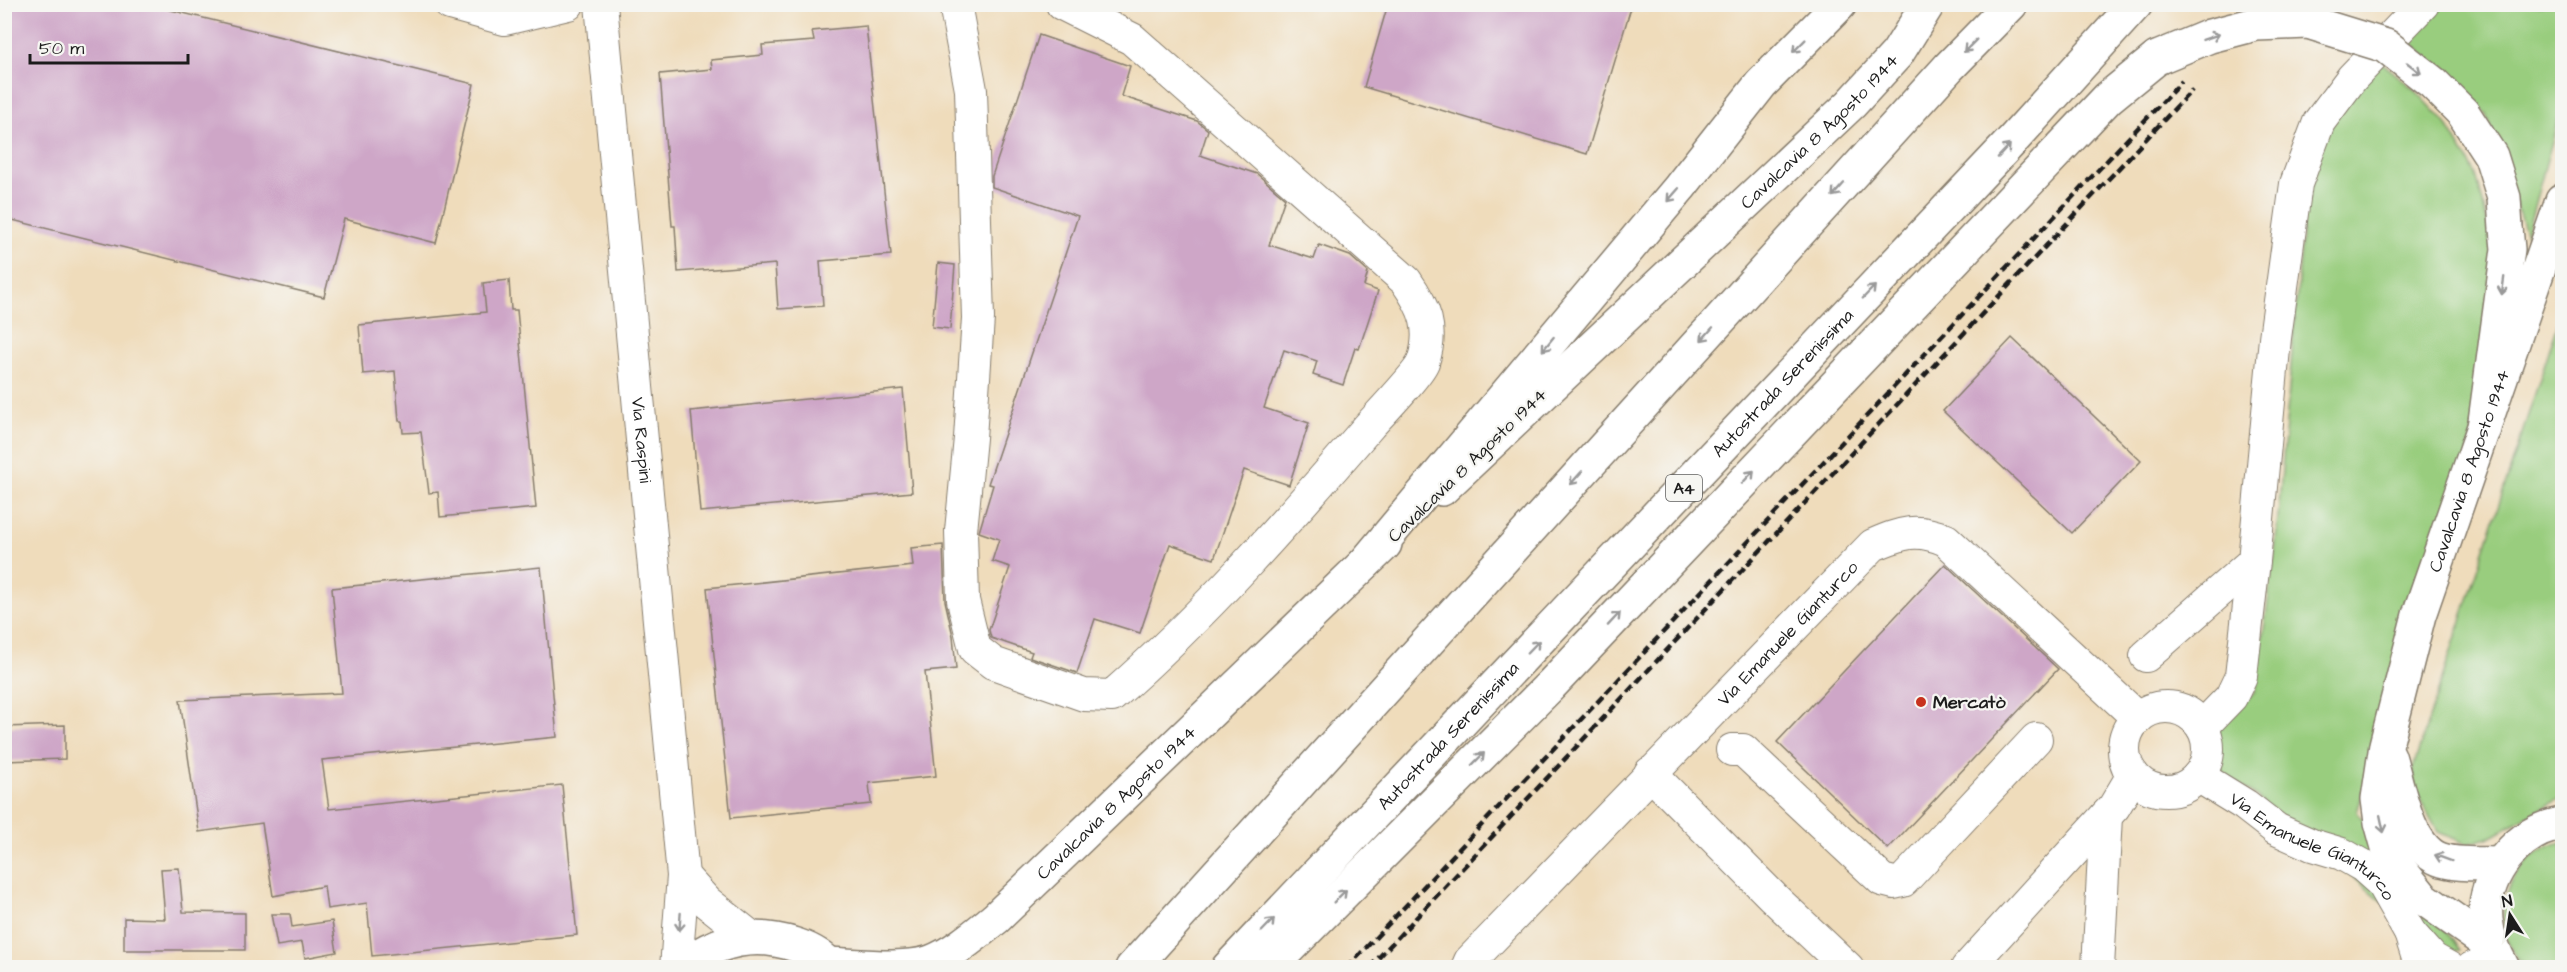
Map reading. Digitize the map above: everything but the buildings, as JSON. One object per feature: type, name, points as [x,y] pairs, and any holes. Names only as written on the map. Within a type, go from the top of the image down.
[{"type":"main road","points":[[1365,563],[1680,187],[1761,84],[1840,4]]},
{"type":"main road","name":"Cavalcavia 8 Agosto 1944","points":[[952,968],[996,918],[1365,563],[1536,399],[1851,105],[1897,54],[1928,4]]},
{"type":"main road","points":[[1132,968],[1933,85],[2011,4]]},
{"type":"main road","name":"Autostrada Serenissima","points":[[1228,968],[2009,144],[2136,4]]},
{"type":"main road","points":[[1269,968],[1551,686],[2108,98],[2157,58],[2210,36],[2256,24],[2308,22],[2386,46],[2433,83],[2463,113],[2491,156],[2504,198],[2508,249],[2484,429]]},
{"type":"main road","name":"Cavalcavia 8 Agosto 1944","points":[[2490,959],[2423,898],[2389,851],[2381,822],[2378,799],[2386,745],[2419,615],[2561,204]]},
{"type":"main road","name":"Cavalcavia 8 Agosto 1944","points":[[2386,745],[2404,811],[2423,845],[2438,859],[2462,863],[2500,864]]},
{"type":"main road","points":[[2490,959],[2486,918],[2489,890],[2500,864],[2522,841],[2536,832],[2561,822]]},
{"type":"main road","name":"Cavalcavia 8 Agosto 1944","points":[[830,966],[929,962],[964,944],[996,918]]},
{"type":"main road","points":[[681,968],[698,954],[723,942],[751,937],[779,939],[806,948],[830,966]]},
{"type":"street","points":[[450,4],[505,19],[568,4]]},
{"type":"street","name":"Via Raspini","points":[[601,4],[683,876],[676,968]]},
{"type":"street","points":[[960,5],[970,90],[978,318],[961,531],[963,600],[975,649],[993,663],[1084,695],[1112,696],[1222,590],[1321,482],[1422,364],[1429,335],[1423,305],[1406,281],[1132,39],[1062,4]]},
{"type":"street","points":[[2202,728],[2231,697],[2241,676],[2276,338],[2296,184],[2319,122],[2352,78],[2423,4]]},
{"type":"street","name":"Via Emanuele Gianturco","points":[[1467,968],[1470,960],[1874,545],[1901,533],[1927,532],[1946,540],[2138,718]]},
{"type":"street","points":[[2146,656],[2254,561]]},
{"type":"street","points":[[2173,708],[2189,715],[2202,728],[2207,740],[2208,753],[2205,765],[2188,785],[2176,790],[2163,791],[2142,781],[2127,764],[2125,746],[2130,727],[2149,711],[2173,708]]},
{"type":"street","points":[[1732,750],[1743,750],[1882,880],[1894,883],[1903,881],[2036,740]]},
{"type":"street","points":[[1650,773],[1773,897],[1848,968]]},
{"type":"street","name":"Via Emanuele Gianturco","points":[[2198,776],[2245,806],[2276,830],[2342,854],[2363,866],[2381,882],[2410,933]]},
{"type":"street","points":[[1967,968],[2110,811],[2142,781]]},
{"type":"street","points":[[2098,968],[2110,811]]},
{"type":"street","points":[[683,876],[707,902],[751,937]]},
{"type":"street","points":[[2410,933],[2421,968]]},
{"type":"street","points":[[2410,933],[2433,959],[2448,968]]},
{"type":"green space","points":[[2445,5],[2562,5],[2562,106],[2526,235],[2486,114],[2409,40]]},
{"type":"green space","points":[[2380,61],[2416,91],[2445,122],[2476,174],[2493,247],[2472,438],[2357,812],[2460,950],[2443,954],[2288,821],[2218,768],[2219,728],[2255,692],[2275,552],[2306,189],[2328,124]]},
{"type":"green space","points":[[2562,311],[2562,797],[2488,838],[2467,844],[2438,832],[2416,792],[2413,768]]},
{"type":"green space","points":[[2562,842],[2562,967],[2526,967],[2512,951],[2505,933],[2503,913],[2507,894],[2515,877],[2527,861],[2543,849]]},
{"type":"green space","points":[[743,960],[771,960],[792,967],[720,967]]},
{"type":"railway","points":[[1347,968],[2182,81]]},
{"type":"railway","points":[[1369,968],[2192,90]]},
{"type":"place","name":"Mercatò","points":[[1921,702]]}]
